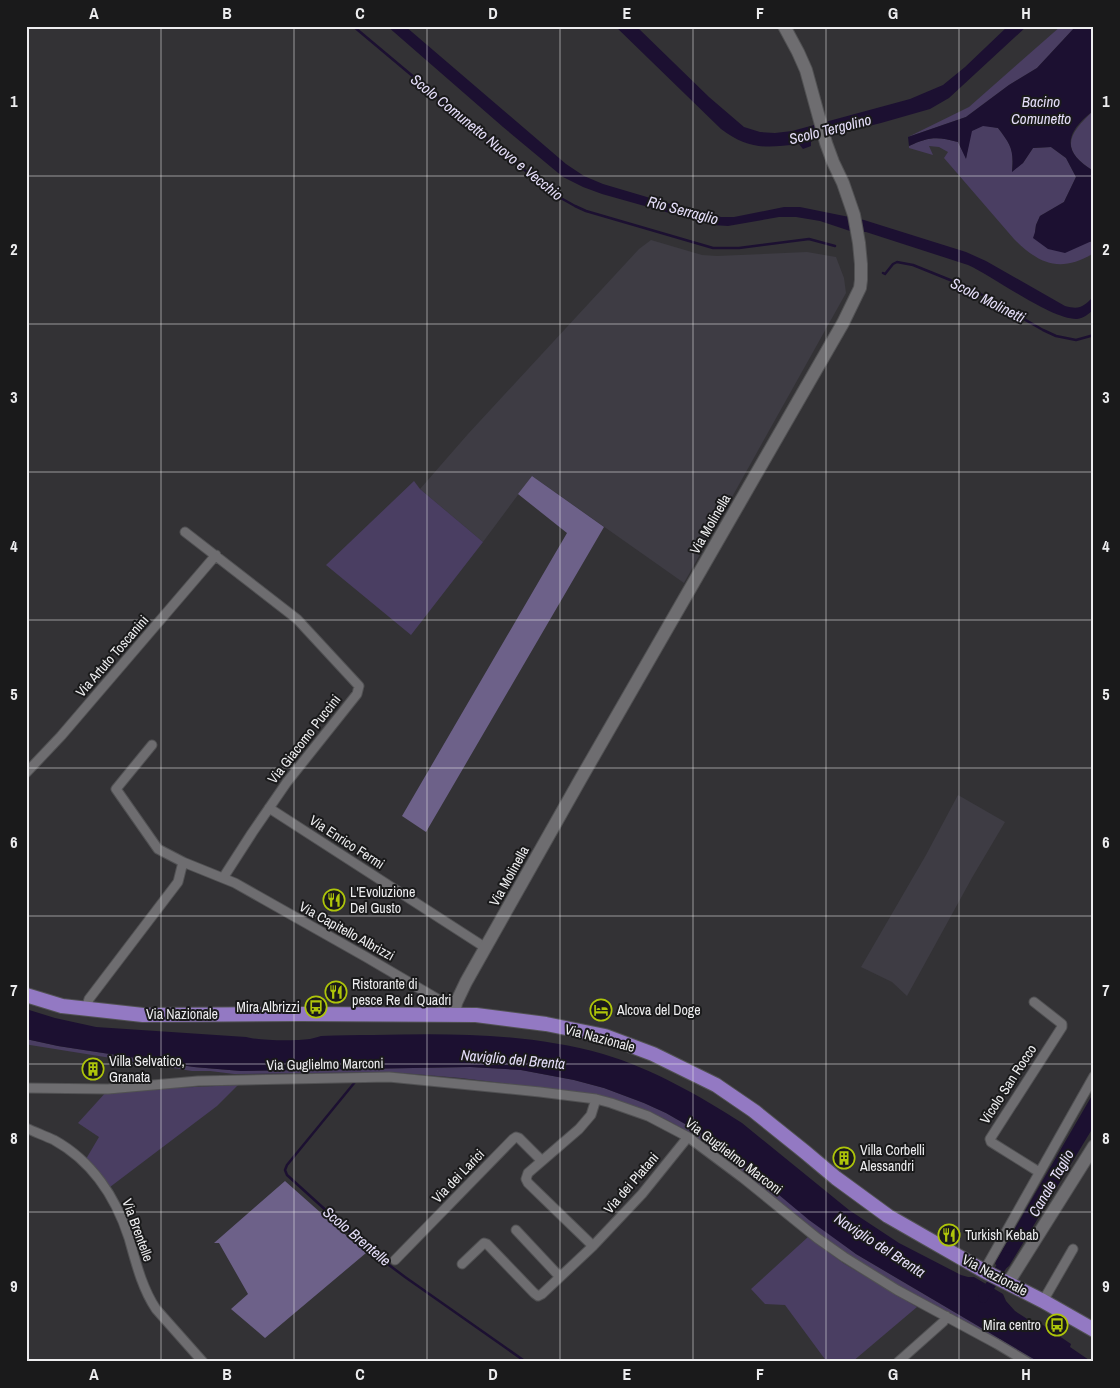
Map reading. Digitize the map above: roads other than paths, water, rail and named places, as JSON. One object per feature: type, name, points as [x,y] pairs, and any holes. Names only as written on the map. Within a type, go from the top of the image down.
[{"type":"main road","name":"Via Nazionale","points":[[26,995],[62,1006],[143,1015],[301,1014],[448,1009],[606,1036],[676,1065],[716,1085],[754,1111],[873,1206],[1005,1282],[1094,1330]]},
{"type":"street","name":"Via Molinella","points":[[448,1009],[486,948],[585,771],[843,323],[860,288],[861,264],[859,243],[851,204],[826,143],[806,70],[784,26]]},
{"type":"street","name":"Via Giacomo Puccini","points":[[185,532],[298,619],[352,677],[358,686],[357,694],[287,782],[224,878]]},
{"type":"street","name":"Via Artuto Toscanini","points":[[26,773],[216,555]]},
{"type":"street","name":"Via Capitello Albrizzi","points":[[152,745],[116,789],[158,849],[183,862],[235,883],[366,957],[448,1009]]},
{"type":"street","name":"Via Enrico Fermi","points":[[269,808],[486,948]]},
{"type":"street","points":[[86,1009],[89,999],[178,882],[183,862]]},
{"type":"street","name":"Vicolo San Rocco","points":[[1034,1002],[1062,1024],[1062,1027],[990,1139],[991,1142],[1039,1172]]},
{"type":"street","name":"Via Guglielmo Marconi","points":[[26,1088],[108,1089],[198,1081],[389,1076],[596,1099],[648,1116],[688,1137],[844,1258],[897,1290],[1027,1362]]},
{"type":"street","points":[[986,1271],[1039,1172],[1094,1076]]},
{"type":"street","points":[[593,1246],[528,1183],[526,1176],[579,1129],[591,1115],[596,1099]]},
{"type":"street","name":"Via Brentelle","points":[[26,1128],[55,1141],[74,1153],[100,1180],[118,1207],[150,1301],[203,1362]]},
{"type":"street","name":"Via dei Platani","points":[[462,1264],[484,1243],[488,1244],[534,1293],[538,1296],[542,1294],[593,1246],[642,1194],[688,1137]]},
{"type":"street","name":"Via dei Larici","points":[[395,1260],[513,1139],[519,1138],[542,1161]]},
{"type":"street","points":[[1005,1282],[1094,1146]]},
{"type":"street","points":[[516,1230],[560,1277]]},
{"type":"street","points":[[1043,1301],[1073,1249]]},
{"type":"street","points":[[898,1362],[943,1322],[946,1316]]},
{"type":"water","name":"Rio Serraglio","points":[[387,26],[405,26],[566,164],[584,176],[603,184],[721,217],[734,217],[784,207],[800,207],[864,220],[966,252],[986,261],[1065,306],[1081,307],[1094,296],[1094,309],[1086,316],[1077,319],[1053,313],[968,265],[866,232],[850,231],[820,221],[796,217],[779,217],[728,226],[712,225],[583,187],[563,177]]},
{"type":"water","name":"Scolo Tergolino","points":[[615,26],[636,26],[709,97],[744,127],[760,132],[775,133],[792,131],[910,99],[943,85],[1008,26],[1027,26],[949,98],[930,109],[813,140],[811,146],[803,149],[799,144],[758,146],[740,141],[731,136],[721,129]]},
{"type":"water","name":"Bacino Comunetto","points":[[1076,26],[1094,26],[1094,110],[1082,120],[1074,131],[1071,144],[1072,150],[1080,161],[1094,170],[1094,240],[1065,253],[1048,249],[1033,238],[1040,216],[1064,202],[1076,177],[1066,158],[1051,147],[1033,148],[1023,163],[1012,172],[1011,148],[998,128],[983,126],[972,131],[966,159],[958,142],[933,138],[909,146],[908,137],[966,117],[1009,85],[1037,68]]},
{"type":"water","name":"Naviglio del Brenta","points":[[26,1009],[96,1027],[269,1040],[304,1040],[334,1035],[432,1034],[518,1038],[575,1047],[622,1060],[675,1084],[742,1123],[849,1210],[899,1243],[961,1275],[974,1277],[1003,1294],[1006,1301],[1015,1311],[1035,1324],[1037,1321],[1071,1344],[1070,1347],[1092,1362],[1039,1362],[856,1254],[809,1220],[729,1153],[699,1132],[666,1113],[604,1088],[521,1070],[470,1067],[241,1071],[194,1067],[58,1046],[26,1039]]},
{"type":"water","points":[[1094,1092],[1094,1126],[1009,1266],[1004,1270],[995,1264],[996,1261]]},
{"type":"waterway","name":"Scolo Comunetto Nuovo e Vecchio","points":[[353,26],[552,193],[575,206],[586,211],[713,248],[739,248],[809,239],[835,246]]},
{"type":"waterway","name":"Scolo Molinetti","points":[[883,273],[885,274],[897,262],[913,265],[970,288],[1056,336],[1076,340],[1094,335]]},
{"type":"waterway","name":"Scolo Brentelle","points":[[355,1082],[287,1165],[285,1170],[287,1175],[373,1253],[526,1362]]},
{"type":"waterway","name":"Canale Taglio","points":[[983,1298],[1007,1257]]},
{"type":"place","name":"L'Evoluzione Del Gusto","points":[[334,900]]},
{"type":"place","name":"Ristorante di pesce Re di Quadri","points":[[336,992]]},
{"type":"place","name":"Mira Albrizzi","points":[[316,1007]]},
{"type":"place","name":"Alcova del Doge","points":[[601,1010]]},
{"type":"place","name":"Villa Selvatico, Granata","points":[[93,1069]]},
{"type":"place","name":"Villa Corbelli Alessandri","points":[[844,1158]]},
{"type":"place","name":"Turkish Kebab","points":[[949,1235]]},
{"type":"place","name":"Mira centro","points":[[1057,1325]]}]
